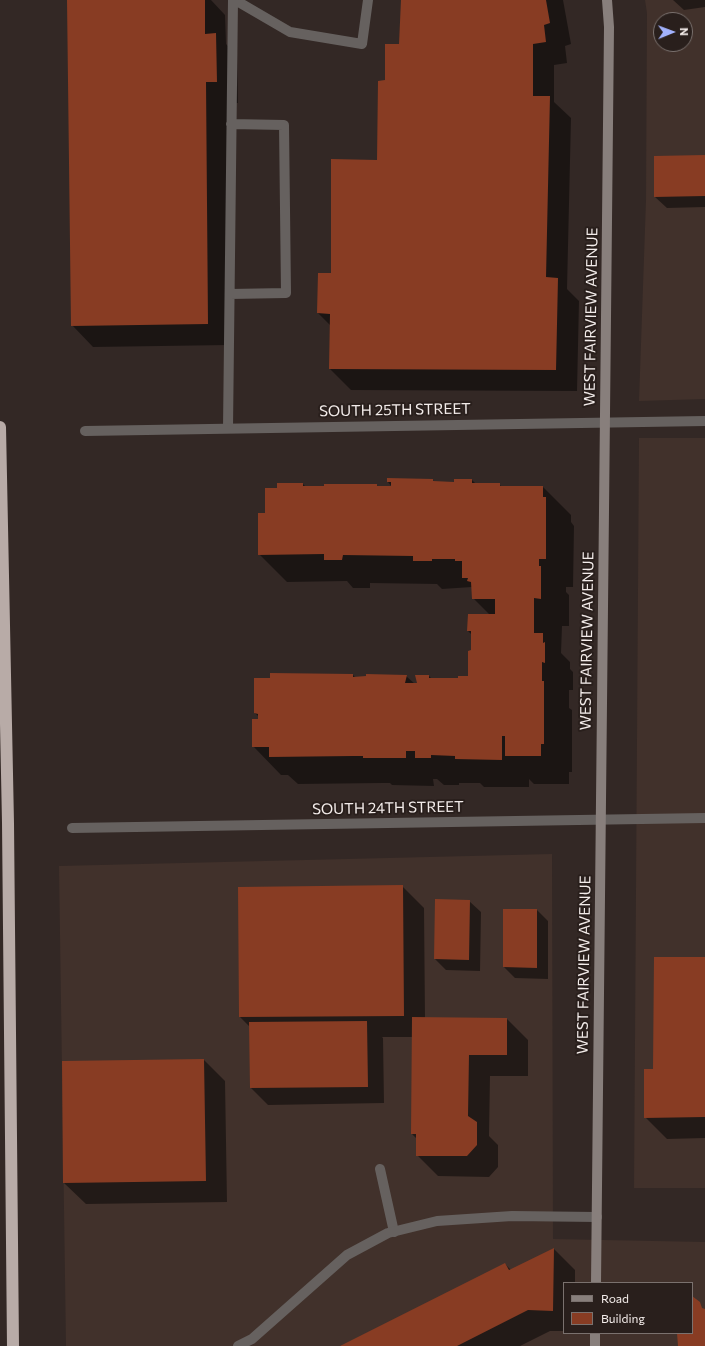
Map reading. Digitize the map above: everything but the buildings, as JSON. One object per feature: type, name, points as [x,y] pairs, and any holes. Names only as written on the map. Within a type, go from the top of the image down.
[{"type":"highway","points":[[0,427],[8,822],[13,1346]]},
{"type":"main road","name":"WEST FAIRVIEW AVENUE","points":[[596,1282],[609,27],[607,0]]},
{"type":"main road","points":[[595,1334],[595,1346]]},
{"type":"street","points":[[228,428],[231,124],[234,0],[290,32],[362,44],[368,0]]},
{"type":"street","points":[[230,294],[286,293],[284,125],[231,124]]},
{"type":"street","name":"SOUTH 25TH STREET","points":[[85,431],[705,421]]},
{"type":"street","name":"SOUTH 24TH STREET","points":[[72,828],[705,818]]},
{"type":"street","points":[[380,1169],[394,1232]]},
{"type":"street","points":[[238,1346],[254,1343],[347,1255],[394,1232],[437,1221],[512,1216],[597,1216]]},
{"type":"shaded area","points":[[645,0],[705,0],[705,399],[639,401],[646,200],[647,13]]},
{"type":"shaded area","points":[[639,438],[705,438],[705,1188],[634,1188]]},
{"type":"shaded area","points":[[552,854],[553,1239],[705,1242],[705,1346],[66,1346],[59,866]]}]
